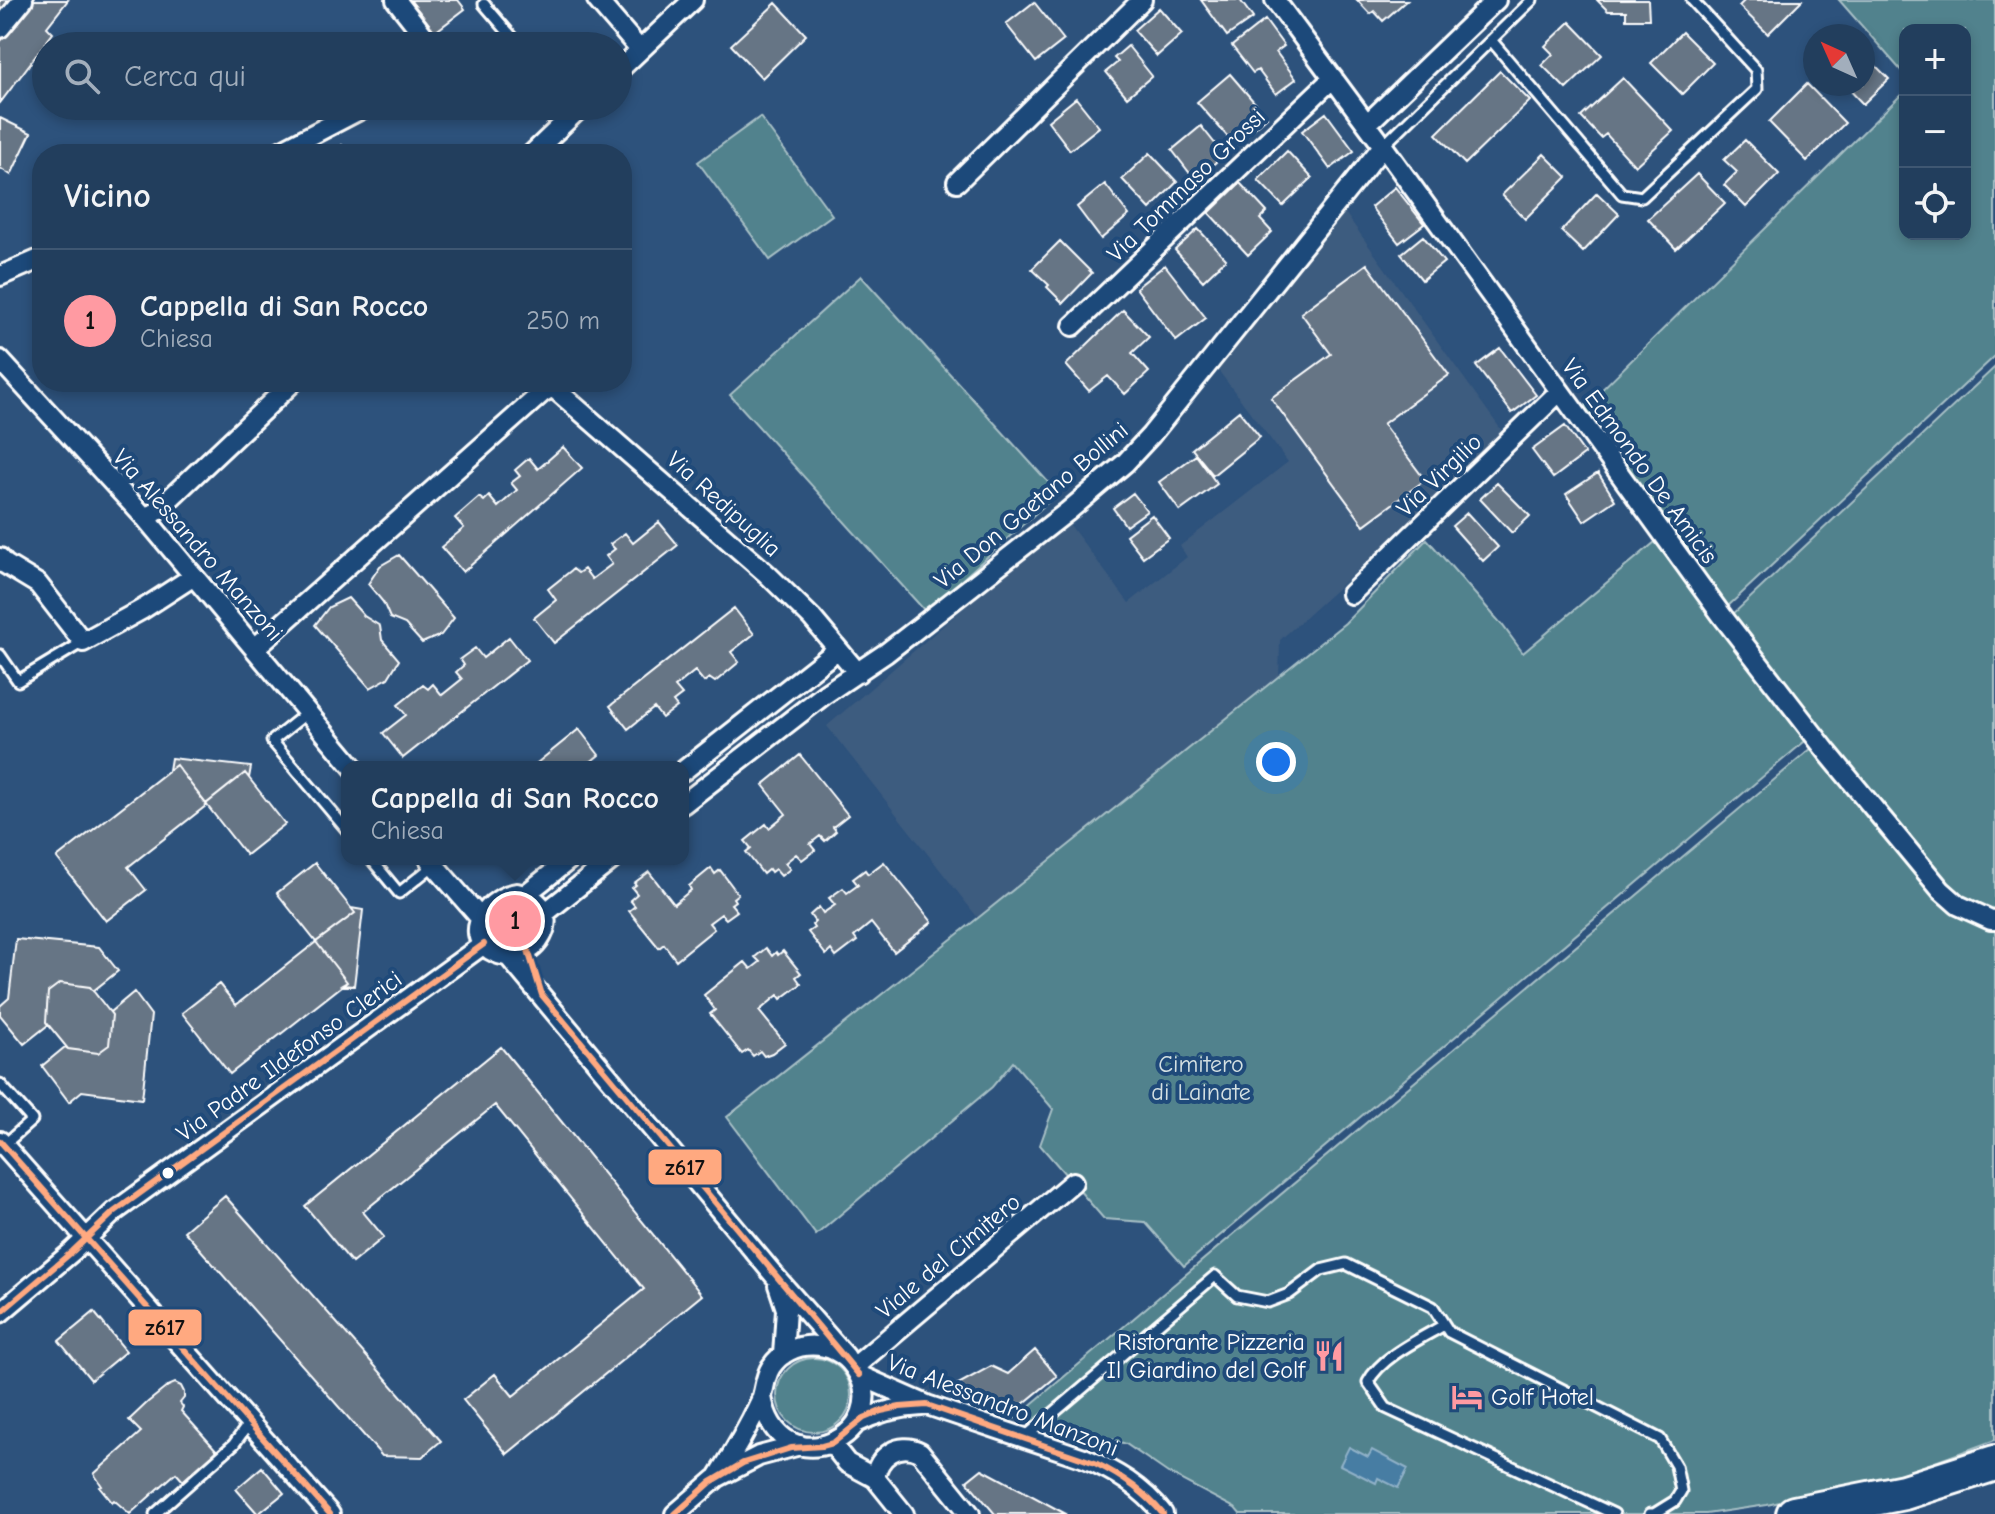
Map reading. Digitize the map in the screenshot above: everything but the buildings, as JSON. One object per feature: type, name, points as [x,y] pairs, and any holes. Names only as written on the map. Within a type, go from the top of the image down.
[{"type":"highway","points":[[1794,1514],[1904,1492],[1995,1463]]},
{"type":"street","points":[[0,28],[23,0]]},
{"type":"street","points":[[396,0],[419,32]]},
{"type":"street","points":[[597,0],[625,32]]},
{"type":"street","points":[[632,58],[693,0]]},
{"type":"street","points":[[957,182],[1142,0]]},
{"type":"street","name":"Via Edmondo De Amicis","points":[[1275,0],[1723,617],[1828,753],[1941,890],[1958,905],[1995,920]]},
{"type":"street","points":[[1367,124],[1496,0]]},
{"type":"street","points":[[632,41],[640,50]]},
{"type":"street","name":"Via Tommaso Grossi","points":[[1073,326],[1333,78]]},
{"type":"street","points":[[294,144],[340,120]]},
{"type":"street","points":[[542,144],[565,120]]},
{"type":"street","name":"Via Don Gaetano Bollini","points":[[689,799],[825,694],[886,653],[1125,463],[1151,435],[1383,146]]},
{"type":"street","points":[[0,276],[32,262]]},
{"type":"street","name":"Via Alessandro Manzoni","points":[[0,360],[147,520],[348,761]]},
{"type":"street","name":"Via Virgilio","points":[[1351,594],[1560,391]]},
{"type":"street","points":[[147,520],[282,392]]},
{"type":"street","points":[[255,648],[543,392]]},
{"type":"street","name":"Via Redipuglia","points":[[558,392],[767,574],[812,618],[858,673]]},
{"type":"street","points":[[0,558],[38,584],[83,642],[194,576]]},
{"type":"street","points":[[689,766],[837,650]]},
{"type":"street","points":[[435,865],[481,919]]},
{"type":"street","points":[[526,894],[562,865]]},
{"type":"street","points":[[545,913],[605,865]]},
{"type":"street","points":[[507,894],[526,894],[545,913],[547,925],[542,937],[521,955],[508,956],[492,951],[479,936],[481,919],[493,903],[507,894]]},
{"type":"street","name":"Via Padre Ildefonso Clerici","points":[[0,1313],[114,1212],[484,944]]},
{"type":"street","name":"Via Alessandro Manzoni","points":[[528,950],[542,995]]},
{"type":"street","name":"Via Alessandro Manzoni","points":[[508,956],[853,1366],[927,1405],[1109,1469],[1144,1493],[1163,1514]]},
{"type":"street","points":[[2,1143],[330,1514]]},
{"type":"street","name":"Viale del Cimitero","points":[[853,1366],[1073,1182]]},
{"type":"street","points":[[774,1275],[786,1309],[783,1355]]},
{"type":"street","points":[[718,1477],[743,1438],[762,1397],[764,1381],[771,1366],[783,1355],[799,1347],[817,1345],[834,1349],[853,1366],[864,1390],[863,1408],[846,1435],[832,1444],[816,1447],[785,1439],[773,1428],[765,1413],[762,1397]]},
{"type":"street","points":[[856,1423],[890,1409],[927,1405]]},
{"type":"street","points":[[832,1444],[847,1463],[875,1478],[904,1514]]},
{"type":"street","points":[[675,1514],[718,1477],[759,1456],[800,1445]]},
{"type":"street","points":[[875,1478],[878,1467],[892,1452],[899,1448],[915,1449],[970,1514]]},
{"type":"lane","points":[[1383,146],[1532,0]]},
{"type":"lane","points":[[1491,40],[1622,194],[1642,197],[1757,89],[1756,70],[1692,0]]},
{"type":"lane","points":[[484,4],[508,32]]},
{"type":"lane","points":[[0,655],[18,681],[83,642]]},
{"type":"lane","points":[[308,712],[272,741],[341,823]]},
{"type":"lane","points":[[376,865],[399,893],[429,865]]},
{"type":"lane","points":[[0,1084],[32,1120],[2,1143]]},
{"type":"lane","points":[[1024,1438],[1215,1276],[1237,1296],[1268,1302],[1289,1294],[1321,1270],[1346,1264],[1433,1307],[1449,1332],[1660,1439],[1676,1466],[1681,1491],[1675,1501],[1650,1514]]},
{"type":"lane","points":[[1444,1325],[1388,1359],[1372,1374],[1368,1382],[1386,1408],[1614,1514]]},
{"type":"lane","points":[[155,1514],[234,1444],[250,1422]]},
{"type":"shaded area","points":[[1343,210],[1502,431],[1412,521],[1280,640],[1279,677],[978,918],[827,726],[1066,520],[1129,603],[1187,557],[1180,546],[1288,462],[1215,366]]},
{"type":"shaded area","points":[[1349,1447],[1368,1457],[1372,1450],[1408,1469],[1398,1488],[1378,1478],[1376,1483],[1340,1465]]},
{"type":"green space","points":[[1839,0],[1995,0],[1995,356],[1725,609],[1581,410],[1899,97],[1899,240],[1971,240],[1971,24],[1899,24],[1899,68],[1875,41],[1875,24],[1860,24]]},
{"type":"green space","points":[[760,117],[832,215],[770,260],[698,162]]},
{"type":"green space","points":[[861,276],[1058,493],[926,612],[730,395]]},
{"type":"green space","points":[[1995,367],[1995,1440],[1905,1473],[1767,1505],[1706,1514],[1240,1514],[1235,1508],[1168,1473],[1126,1444],[1076,1428],[1015,1418],[1825,737],[1731,616]]},
{"type":"green space","name":"Cimitero di Lainate","points":[[1427,539],[1523,653],[1655,542],[1805,741],[1184,1266],[1145,1222],[1104,1219],[1040,1145],[1053,1109],[1013,1062],[992,1087],[816,1235],[727,1117],[1345,623]]},
{"type":"green space","points":[[814,1358],[828,1361],[840,1369],[848,1381],[851,1395],[848,1409],[840,1421],[828,1429],[814,1432],[800,1429],[788,1421],[780,1409],[777,1395],[780,1381],[788,1369],[800,1361]]},
{"type":"transit line","name":"z617","points":[[0,1313],[114,1212],[484,944]]},
{"type":"transit line","name":"z617","points":[[528,950],[542,995],[859,1375]]},
{"type":"transit line","name":"z617","points":[[0,1141],[330,1514]]},
{"type":"transit line","name":"z617","points":[[675,1514],[711,1482],[743,1463],[791,1448],[833,1443],[864,1418],[881,1411],[927,1405],[1095,1463],[1132,1485],[1163,1514]]},
{"type":"place","name":"Cappella di San Rocco","points":[[515,921]]},
{"type":"place","name":"Ristorante Pizzeria Il Giardino del Golf","points":[[1329,1356]]},
{"type":"place","name":"Golf Hotel","points":[[1467,1397]]}]
